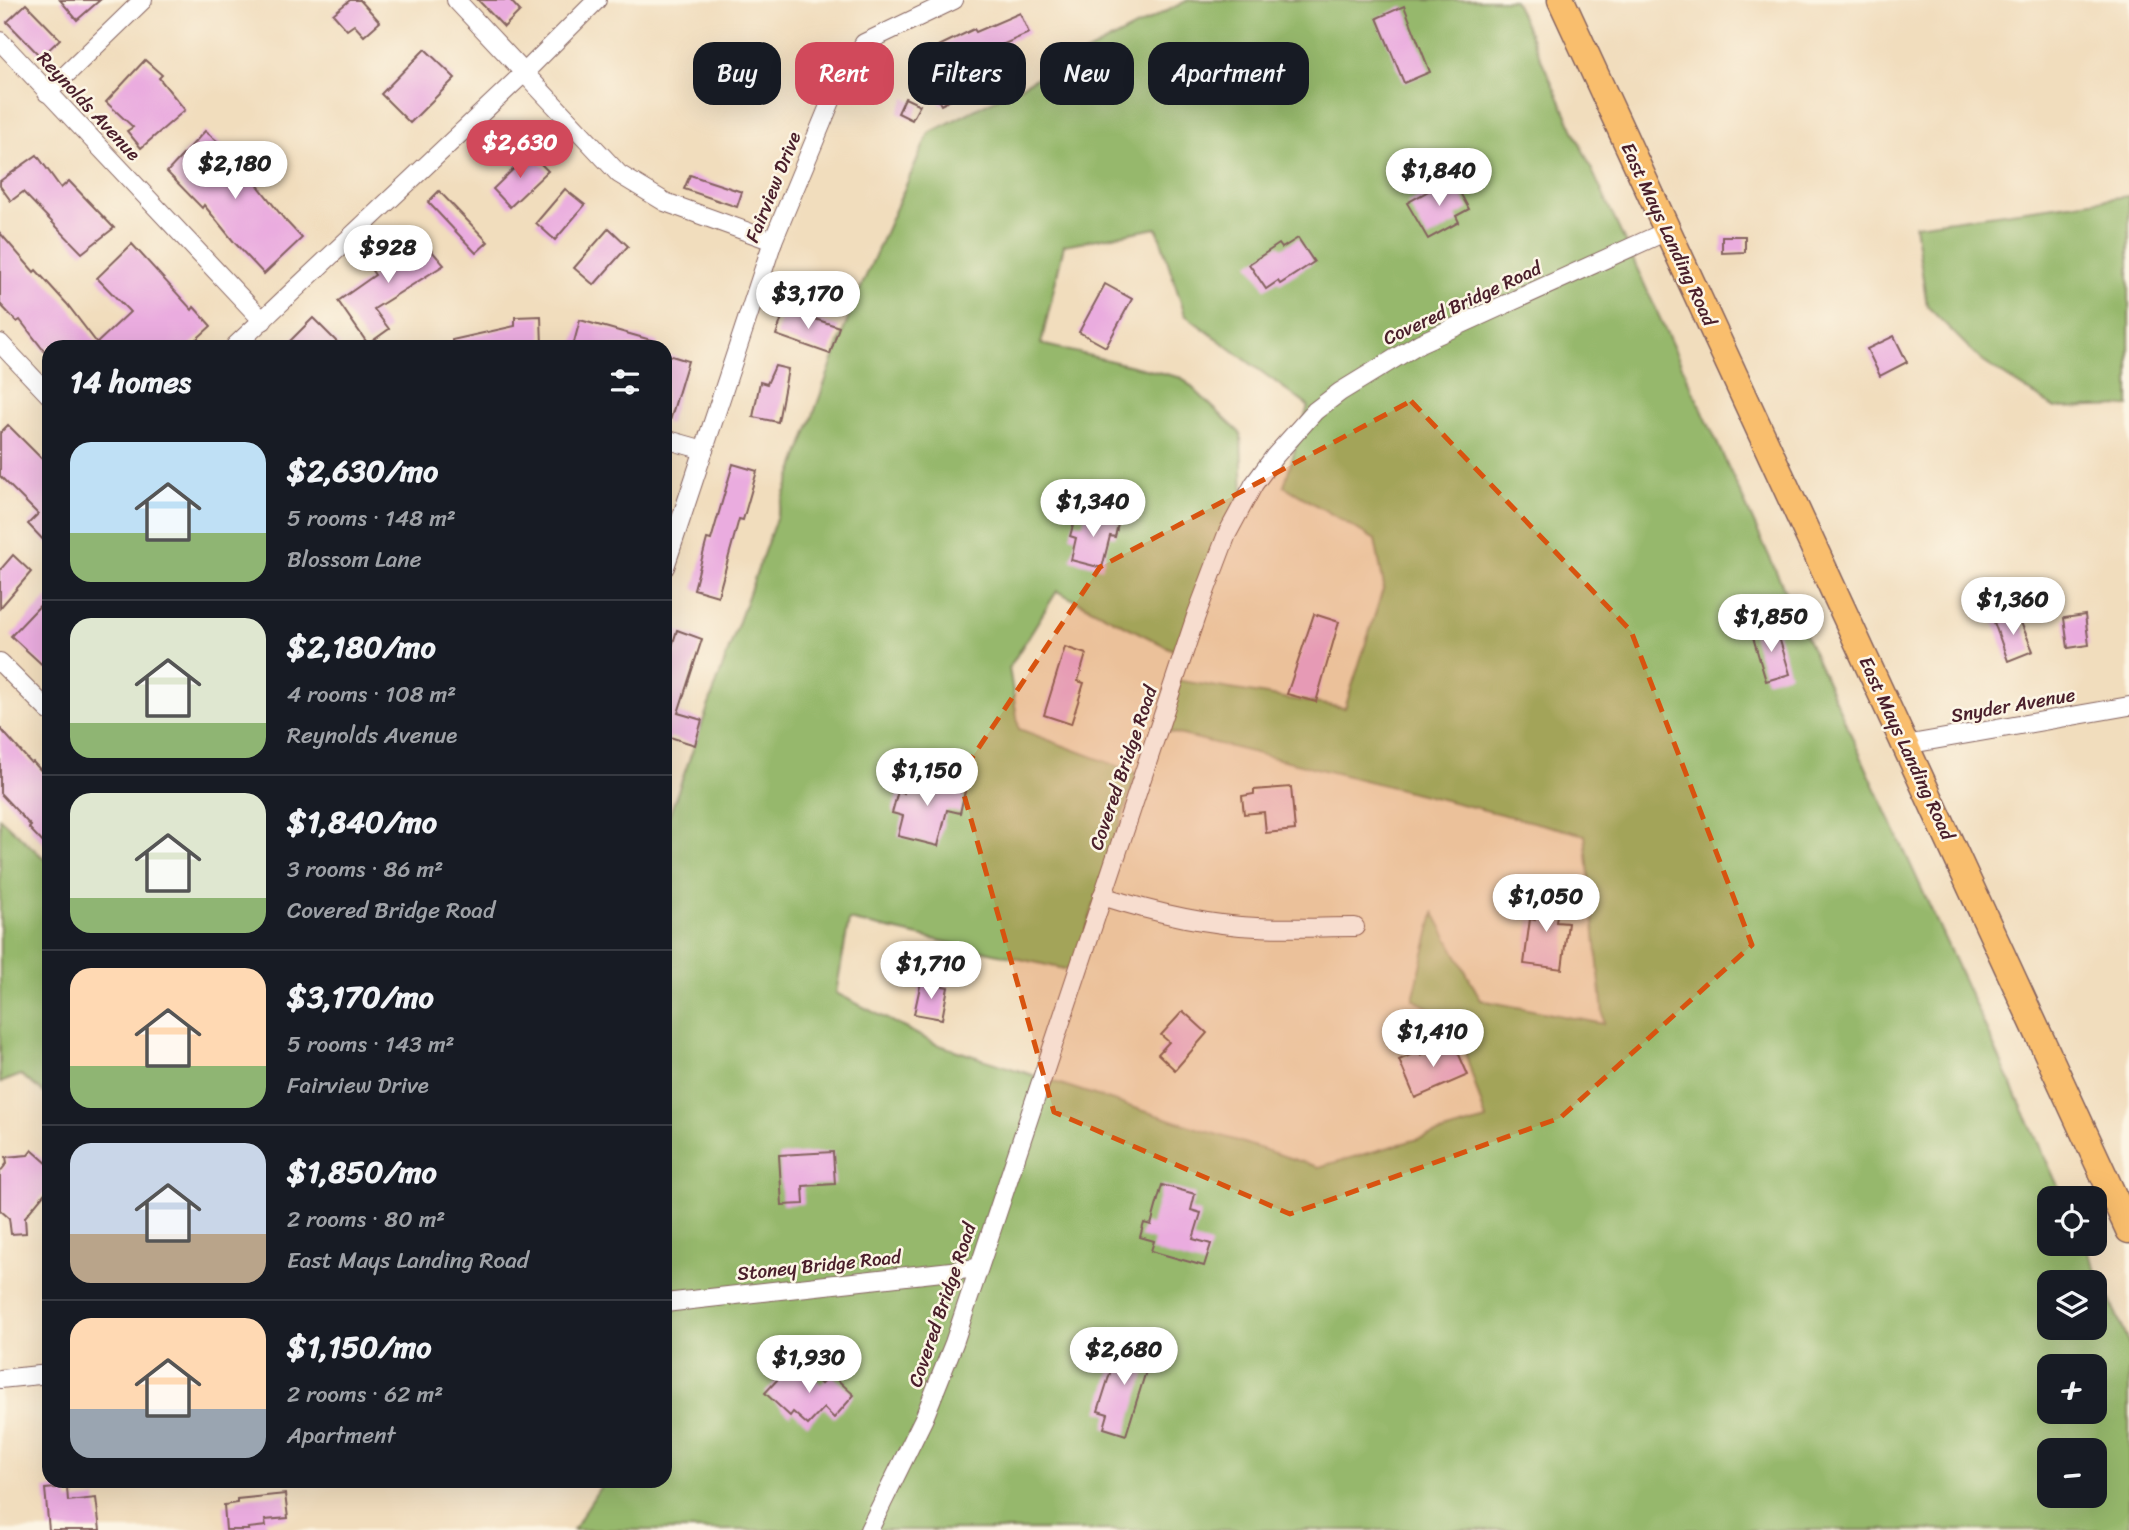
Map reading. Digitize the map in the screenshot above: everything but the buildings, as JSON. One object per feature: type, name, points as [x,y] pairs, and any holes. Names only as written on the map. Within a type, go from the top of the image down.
[{"type":"main road","name":"East Mays Landing Road","points":[[1561,0],[2129,1230]]},
{"type":"street","points":[[47,93],[144,0]]},
{"type":"street","points":[[456,0],[619,174],[665,202],[773,241]]},
{"type":"street","points":[[242,340],[524,73],[597,0]]},
{"type":"street","name":"Fairview Drive","points":[[672,546],[773,241],[836,89],[864,43],[954,0]]},
{"type":"street","name":"Reynolds Avenue","points":[[0,41],[263,321]]},
{"type":"street","name":"Covered Bridge Road","points":[[869,1530],[884,1504],[936,1392],[1196,616],[1227,534],[1254,484],[1315,411],[1410,348],[1667,231]]},
{"type":"street","points":[[0,343],[42,388]]},
{"type":"street","points":[[672,441],[704,450]]},
{"type":"street","points":[[0,662],[42,704]]},
{"type":"street","name":"Snyder Avenue","points":[[1905,745],[2129,706]]},
{"type":"street","points":[[1102,896],[1174,916],[1256,928],[1355,927]]},
{"type":"street","name":"Stoney Bridge Road","points":[[672,1302],[978,1268]]},
{"type":"street","points":[[0,1379],[42,1375]]},
{"type":"highlighted area","points":[[1411,401],[1631,631],[1752,945],[1560,1118],[1290,1214],[1054,1112],[959,777],[1100,567]]},
{"type":"green space","points":[[1188,0],[1514,0],[2058,1186],[2037,1186],[2037,1256],[2090,1256],[2096,1270],[2037,1270],[2037,1340],[2107,1340],[2107,1294],[2129,1342],[2129,1530],[573,1530],[600,1488],[672,1488],[672,808],[851,310],[929,133],[984,105],[1026,105],[1026,83],[1040,76],[1040,105],[1134,105],[1134,42],[1106,42]],"holes":[[[1157,228],[1185,315],[1308,406],[1284,486],[1375,540],[1384,586],[1345,708],[1176,680],[1158,729],[1585,835],[1604,1024],[1481,1000],[1434,913],[1413,999],[1456,1023],[1486,1120],[1318,1167],[936,1044],[836,993],[849,920],[1073,971],[1136,773],[1019,729],[1009,668],[1057,591],[1185,656],[1243,501],[1241,434],[1182,378],[1041,344],[1064,245]]]},
{"type":"green space","points":[[2129,196],[2129,406],[2055,408],[1982,361],[1927,306],[1915,225]]},
{"type":"green space","points":[[0,818],[42,857],[42,1092],[21,1075],[0,1083]]}]
